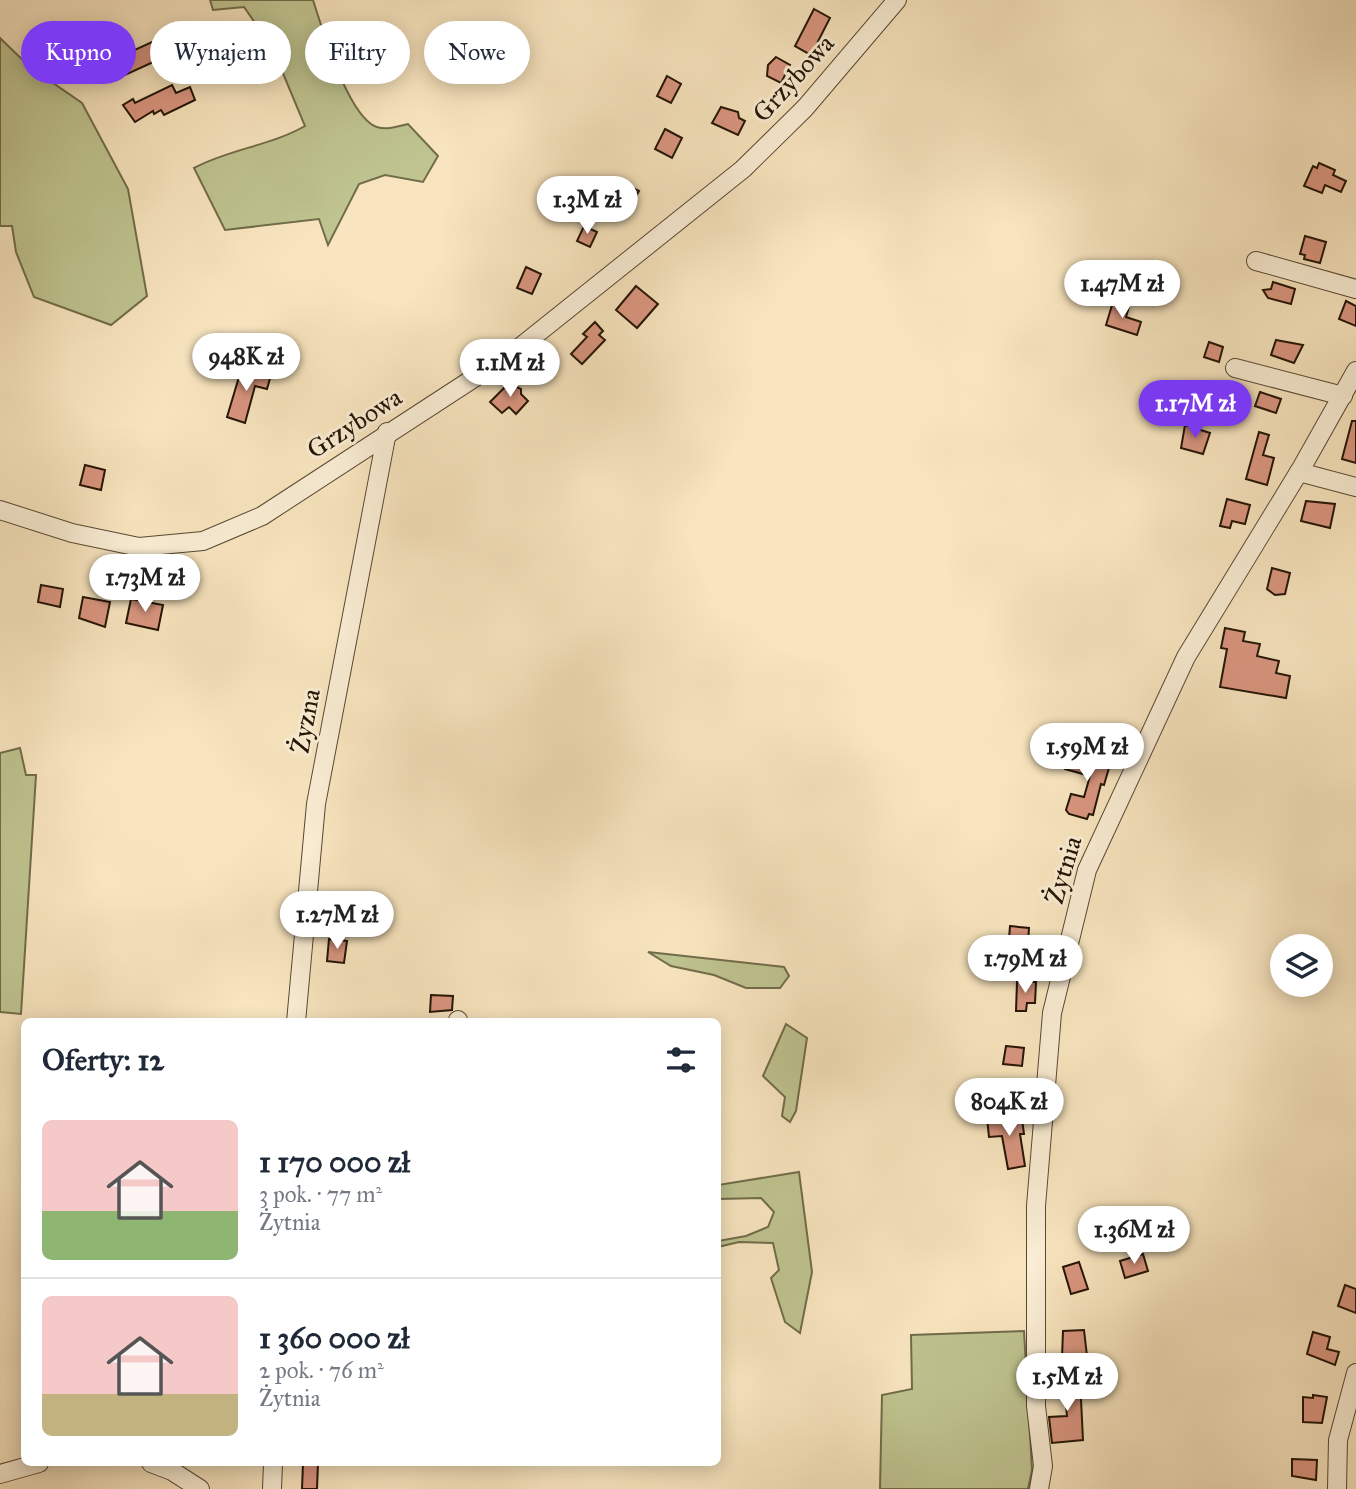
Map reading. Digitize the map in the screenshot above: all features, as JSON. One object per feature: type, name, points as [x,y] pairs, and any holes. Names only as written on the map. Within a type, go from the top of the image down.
[{"type":"street","name":"Grzybowa","points":[[0,510],[72,533],[139,547],[203,541],[262,516],[513,352],[743,169],[805,108],[897,0]]},
{"type":"street","points":[[1256,261],[1356,289]]},
{"type":"street","points":[[1235,368],[1343,396]]},
{"type":"street","name":"Żytnia","points":[[1039,1489],[1043,1466],[1036,1406],[1035,1206],[1052,1013],[1087,870],[1186,657],[1299,472],[1356,371]]},
{"type":"street","name":"Żyzna","points":[[296,1018],[316,804],[387,432]]},
{"type":"street","points":[[1299,472],[1356,487]]},
{"type":"street","points":[[1337,1489],[1338,1440],[1356,1373]]},
{"type":"street","points":[[0,1474],[28,1466]]},
{"type":"street","points":[[159,1466],[200,1489]]},
{"type":"street","points":[[272,1489],[273,1466]]},
{"type":"green space","points":[[210,0],[313,0],[320,21],[305,21],[305,84],[344,84],[352,101],[371,124],[389,128],[408,124],[438,156],[423,182],[385,175],[359,184],[328,245],[319,219],[225,230],[194,168],[305,126],[287,84],[291,84],[291,21],[254,21],[244,7],[213,10]]},
{"type":"green space","points":[[0,38],[21,58],[21,84],[55,84],[82,103],[128,189],[147,296],[111,325],[34,297],[16,252],[12,226],[0,226]]},
{"type":"green space","points":[[20,748],[26,775],[36,775],[21,1014],[0,1012],[0,753]]},
{"type":"green space","points":[[648,952],[784,967],[789,976],[780,988],[746,988],[714,975],[671,966]]},
{"type":"green space","points":[[786,1024],[807,1038],[796,1111],[790,1122],[782,1116],[785,1097],[763,1076]]},
{"type":"green space","points":[[799,1172],[812,1272],[800,1333],[785,1322],[771,1278],[779,1270],[773,1243],[739,1242],[721,1246],[721,1240],[746,1236],[768,1227],[774,1212],[761,1198],[721,1199],[721,1185]]},
{"type":"green space","points":[[1024,1331],[1032,1470],[1028,1489],[880,1489],[882,1395],[912,1389],[911,1335]]},
{"type":"building","points":[[814,9],[830,18],[811,55],[795,46]]},
{"type":"building","points":[[150,43],[150,64],[136,70],[136,49]]},
{"type":"building","points":[[776,57],[790,65],[781,83],[767,76],[768,65]]},
{"type":"building","points":[[667,76],[681,84],[671,103],[657,96]]},
{"type":"building","points":[[172,85],[176,93],[190,87],[195,100],[164,115],[161,110],[154,114],[153,111],[135,122],[123,105],[133,99],[135,103]]},
{"type":"building","points":[[721,107],[738,112],[739,118],[745,121],[738,135],[712,123]]},
{"type":"building","points":[[665,129],[682,138],[672,158],[655,149]]},
{"type":"building","points":[[1319,163],[1335,170],[1333,175],[1346,181],[1341,192],[1325,185],[1322,193],[1304,186],[1313,166],[1317,168]]},
{"type":"building","points":[[622,183],[639,191],[623,215],[610,208],[613,201],[610,200]]},
{"type":"building","points":[[584,226],[597,232],[590,247],[577,241]]},
{"type":"building","points":[[1305,236],[1326,242],[1320,263],[1304,259],[1305,255],[1300,254]]},
{"type":"building","points":[[526,267],[541,274],[532,294],[517,288]]},
{"type":"building","points":[[1273,282],[1295,289],[1291,304],[1268,298],[1263,290],[1271,289]]},
{"type":"building","points":[[636,286],[658,304],[637,328],[616,310]]},
{"type":"building","points":[[1346,301],[1356,306],[1356,326],[1339,319]]},
{"type":"building","points":[[1113,302],[1129,307],[1126,317],[1141,322],[1137,335],[1106,325]]},
{"type":"building","points":[[595,322],[603,331],[599,335],[605,340],[582,364],[571,354],[587,337],[583,334]]},
{"type":"building","points":[[1276,340],[1303,345],[1294,363],[1271,355]]},
{"type":"building","points":[[1209,342],[1223,347],[1219,362],[1204,357]]},
{"type":"building","points":[[242,367],[271,375],[267,389],[255,386],[245,423],[227,417]]},
{"type":"building","points":[[509,383],[521,389],[521,394],[528,401],[516,414],[509,407],[502,413],[490,402]]},
{"type":"building","points":[[1260,392],[1281,399],[1276,413],[1255,406]]},
{"type":"building","points":[[1352,421],[1356,421],[1356,463],[1342,459]]},
{"type":"building","points":[[1185,425],[1210,433],[1203,454],[1181,448]]},
{"type":"building","points":[[1259,432],[1269,435],[1263,455],[1274,458],[1267,485],[1246,479]]},
{"type":"building","points":[[85,465],[105,470],[101,490],[80,485]]},
{"type":"building","points":[[1227,499],[1250,505],[1245,524],[1232,521],[1230,528],[1220,526]]},
{"type":"building","points":[[1306,501],[1335,504],[1330,528],[1301,521]]},
{"type":"building","points":[[1272,568],[1290,573],[1285,594],[1275,595],[1267,589]]},
{"type":"building","points":[[41,585],[63,589],[60,607],[38,602]]},
{"type":"building","points":[[83,597],[110,602],[105,627],[79,618]]},
{"type":"building","points":[[131,599],[163,605],[158,630],[126,623]]},
{"type":"building","points":[[1225,628],[1245,632],[1243,641],[1260,644],[1257,656],[1279,661],[1276,673],[1290,676],[1286,698],[1220,687],[1227,649],[1221,648]]},
{"type":"building","points":[[1070,751],[1111,761],[1104,785],[1101,784],[1093,815],[1089,814],[1087,819],[1069,814],[1066,810],[1071,794],[1084,797],[1090,776],[1065,769]]},
{"type":"building","points":[[1010,926],[1029,928],[1026,970],[984,966],[986,950],[1008,952]]},
{"type":"building","points":[[329,939],[347,941],[344,963],[327,961]]},
{"type":"building","points":[[1017,982],[1036,982],[1035,1003],[1027,1003],[1026,1011],[1016,1011]]},
{"type":"building","points":[[431,995],[453,996],[452,1010],[430,1012]]},
{"type":"building","points":[[1006,1046],[1024,1048],[1022,1066],[1003,1064]]},
{"type":"building","points":[[1016,1115],[1017,1120],[1022,1119],[1024,1134],[1020,1134],[1025,1166],[1008,1169],[1002,1136],[989,1137],[987,1118]]},
{"type":"building","points":[[1143,1254],[1148,1271],[1125,1278],[1120,1261]]},
{"type":"building","points":[[1079,1262],[1088,1289],[1071,1294],[1063,1267]]},
{"type":"building","points":[[1345,1285],[1356,1289],[1356,1313],[1338,1306]]},
{"type":"building","points":[[1084,1330],[1087,1356],[1062,1358],[1063,1331]]},
{"type":"building","points":[[1313,1332],[1330,1337],[1327,1349],[1339,1352],[1335,1365],[1307,1354]]},
{"type":"building","points":[[1080,1379],[1083,1440],[1052,1443],[1049,1417],[1067,1416],[1065,1394],[1047,1395],[1047,1385]]},
{"type":"building","points":[[1313,1395],[1327,1397],[1322,1423],[1303,1422],[1303,1397],[1313,1398]]},
{"type":"building","points":[[1292,1459],[1317,1460],[1316,1480],[1292,1476]]},
{"type":"building","points":[[303,1466],[318,1466],[317,1489],[302,1489]]}]
